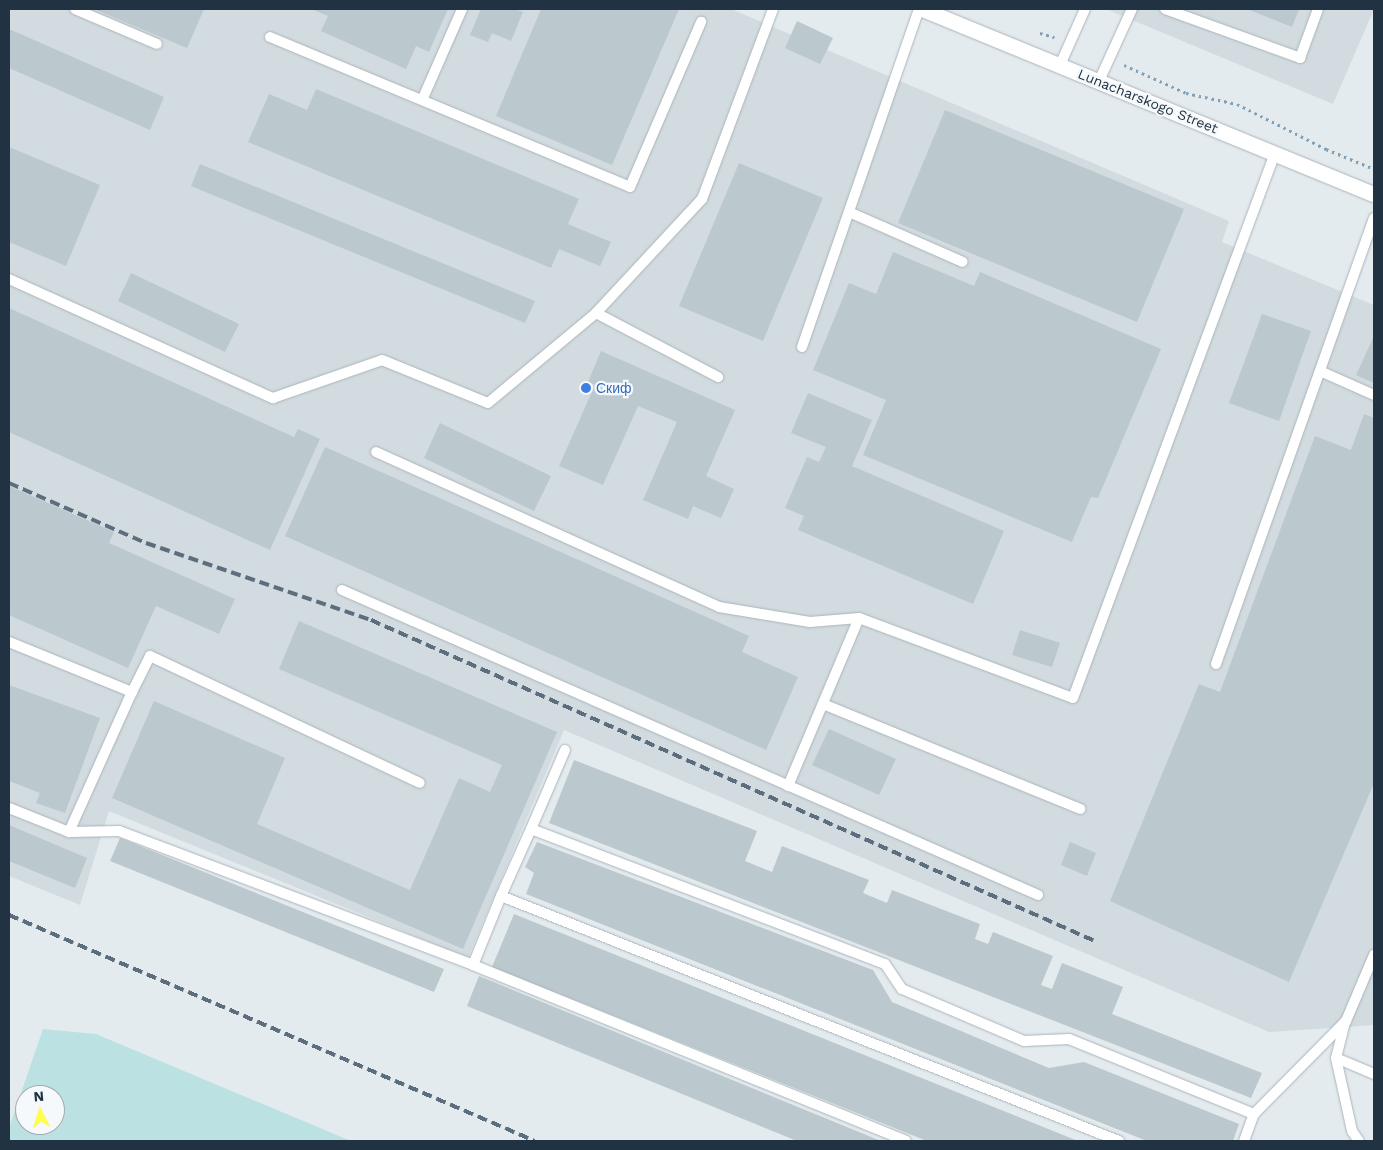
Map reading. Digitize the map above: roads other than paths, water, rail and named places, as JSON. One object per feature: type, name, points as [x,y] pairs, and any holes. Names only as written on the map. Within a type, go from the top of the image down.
[{"type":"main road","name":"Lunacharskogo Street","points":[[921,9],[1374,194]]},
{"type":"lane","points":[[75,9],[157,44]]},
{"type":"lane","points":[[423,98],[462,9]]},
{"type":"lane","points":[[9,279],[274,398],[382,360],[488,404],[596,313],[702,199],[773,9]]},
{"type":"lane","points":[[802,347],[921,9]]},
{"type":"lane","points":[[1060,65],[1084,9]]},
{"type":"lane","points":[[1099,81],[1132,9]]},
{"type":"lane","points":[[1165,9],[1300,58],[1318,9]]},
{"type":"lane","points":[[270,37],[423,98],[630,187],[701,22]]},
{"type":"lane","points":[[376,452],[720,607],[810,622],[859,618],[1073,698],[1275,153]]},
{"type":"lane","points":[[850,212],[963,262]]},
{"type":"lane","points":[[1216,664],[1374,218]]},
{"type":"lane","points":[[596,313],[718,377]]},
{"type":"lane","points":[[1320,371],[1374,395]]},
{"type":"lane","points":[[342,590],[1038,895]]},
{"type":"lane","points":[[788,786],[859,618]]},
{"type":"lane","points":[[9,642],[132,692]]},
{"type":"lane","points":[[69,832],[150,656],[420,783]]},
{"type":"lane","points":[[823,704],[1080,809]]},
{"type":"lane","points":[[473,965],[565,750]]},
{"type":"lane","points":[[9,808],[69,832],[119,831],[473,965],[906,1141]]},
{"type":"lane","points":[[531,829],[885,964],[902,989],[1024,1041],[1069,1039],[1254,1114]]},
{"type":"lane","points":[[502,896],[1119,1141]]},
{"type":"lane","points":[[1359,1141],[1352,1131],[1336,1058],[1346,1020],[1374,956]]},
{"type":"lane","points":[[1244,1141],[1254,1114],[1346,1020]]},
{"type":"lane","points":[[1336,1058],[1374,1074]]},
{"type":"railway","points":[[9,483],[146,543],[371,620],[1097,942]]},
{"type":"railway","points":[[9,915],[535,1141]]},
{"type":"place","name":"Скиф","points":[[586,388]]}]
